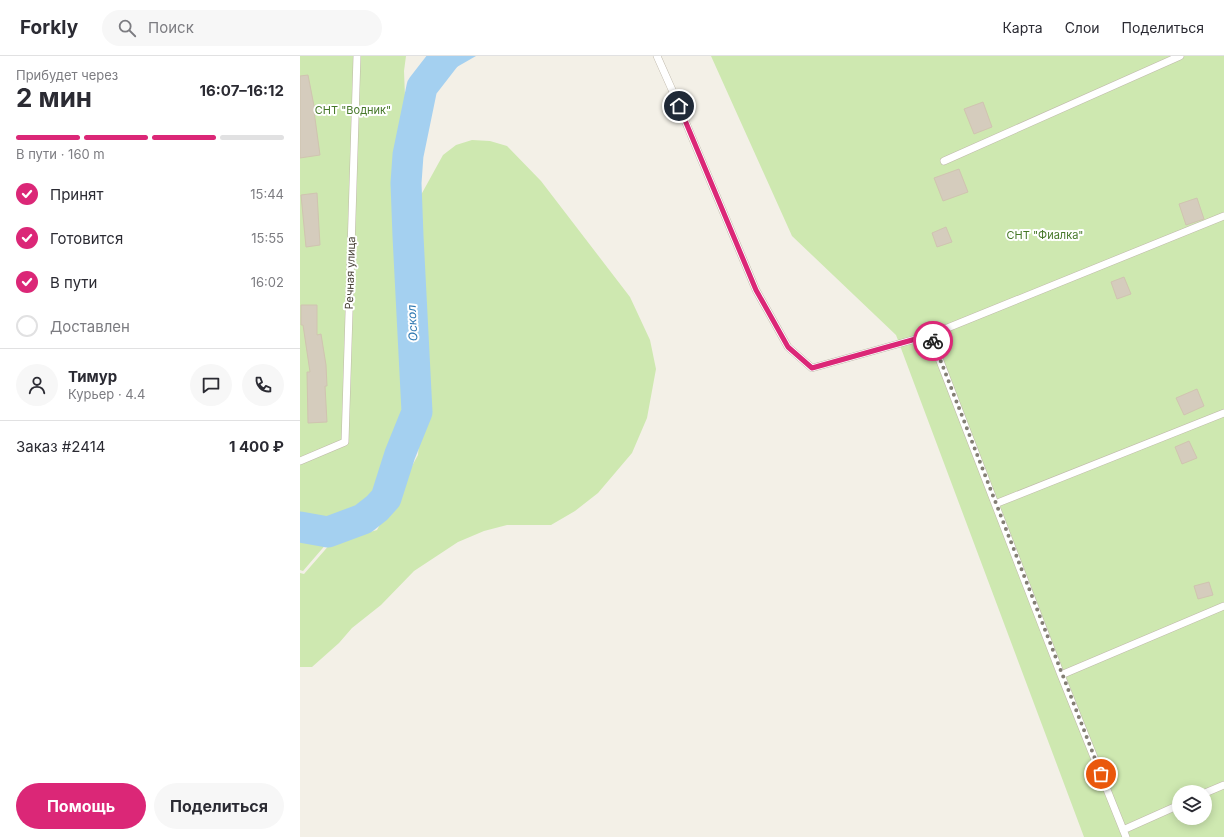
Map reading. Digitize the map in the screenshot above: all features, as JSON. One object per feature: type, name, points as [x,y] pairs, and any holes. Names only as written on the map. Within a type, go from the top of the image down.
[{"type":"lane","name":"Речная улица","points":[[300,461],[345,442],[357,56]]},
{"type":"lane","points":[[657,56],[756,290],[788,347],[812,368],[930,335],[1224,216]]},
{"type":"lane","points":[[944,161],[1180,56]]},
{"type":"lane","points":[[930,335],[1061,676],[1124,834],[1172,809]]},
{"type":"lane","points":[[995,504],[1224,413]]},
{"type":"lane","points":[[1061,676],[1224,606]]},
{"type":"lane","points":[[1212,790],[1224,785]]},
{"type":"green space","name":"СНТ \"Водник\"","points":[[300,56],[406,56],[404,71],[406,122],[395,153],[393,175],[402,409],[391,454],[379,492],[364,507],[343,515],[314,519],[300,516]]},
{"type":"green space","name":"СНТ \"Фиалка\"","points":[[711,56],[1224,56],[1224,837],[1084,837],[896,335],[792,236]]},
{"type":"green space","points":[[472,140],[490,141],[507,146],[541,181],[630,297],[650,340],[656,369],[647,418],[632,453],[598,493],[575,511],[551,525],[507,525],[484,531],[458,542],[414,571],[381,605],[352,628],[339,643],[312,667],[300,667],[300,573],[304,574],[331,543],[377,530],[418,455],[427,317],[425,288],[412,241],[416,204],[443,155],[456,145]]},
{"type":"green space","points":[[300,536],[328,542],[303,571],[300,570]]},
{"type":"water","points":[[427,56],[476,56],[422,87]]},
{"type":"building","points":[[308,75],[315,111],[320,155],[300,158],[300,76]]},
{"type":"building","points":[[983,102],[992,127],[974,134],[964,109]]},
{"type":"building","points":[[959,169],[968,192],[943,201],[934,178]]},
{"type":"building","points":[[317,193],[320,245],[306,247],[301,195]]},
{"type":"building","points":[[1197,198],[1204,219],[1186,225],[1179,204]]},
{"type":"building","points":[[946,227],[952,242],[937,247],[932,233]]},
{"type":"building","points":[[1124,277],[1131,294],[1117,299],[1111,282]]},
{"type":"building","points":[[301,305],[317,305],[317,335],[321,334],[326,365],[327,386],[325,386],[327,422],[308,423],[307,372],[310,372],[303,325],[301,325]]},
{"type":"building","points":[[1197,389],[1204,406],[1184,415],[1176,398]]},
{"type":"building","points":[[1189,441],[1197,458],[1182,464],[1175,447]]},
{"type":"building","points":[[1209,582],[1213,595],[1198,599],[1194,586]]},
{"type":"waterway","name":"Оскол","points":[[300,527],[328,532],[363,519],[377,508],[386,498],[400,454],[417,412],[406,183],[408,155],[422,87],[446,56]]},
{"type":"way so far","points":[[933,341],[1061,676],[1101,774]]},
{"type":"route","points":[[679,106],[756,290],[788,347],[812,368],[930,335],[933,341]]}]
